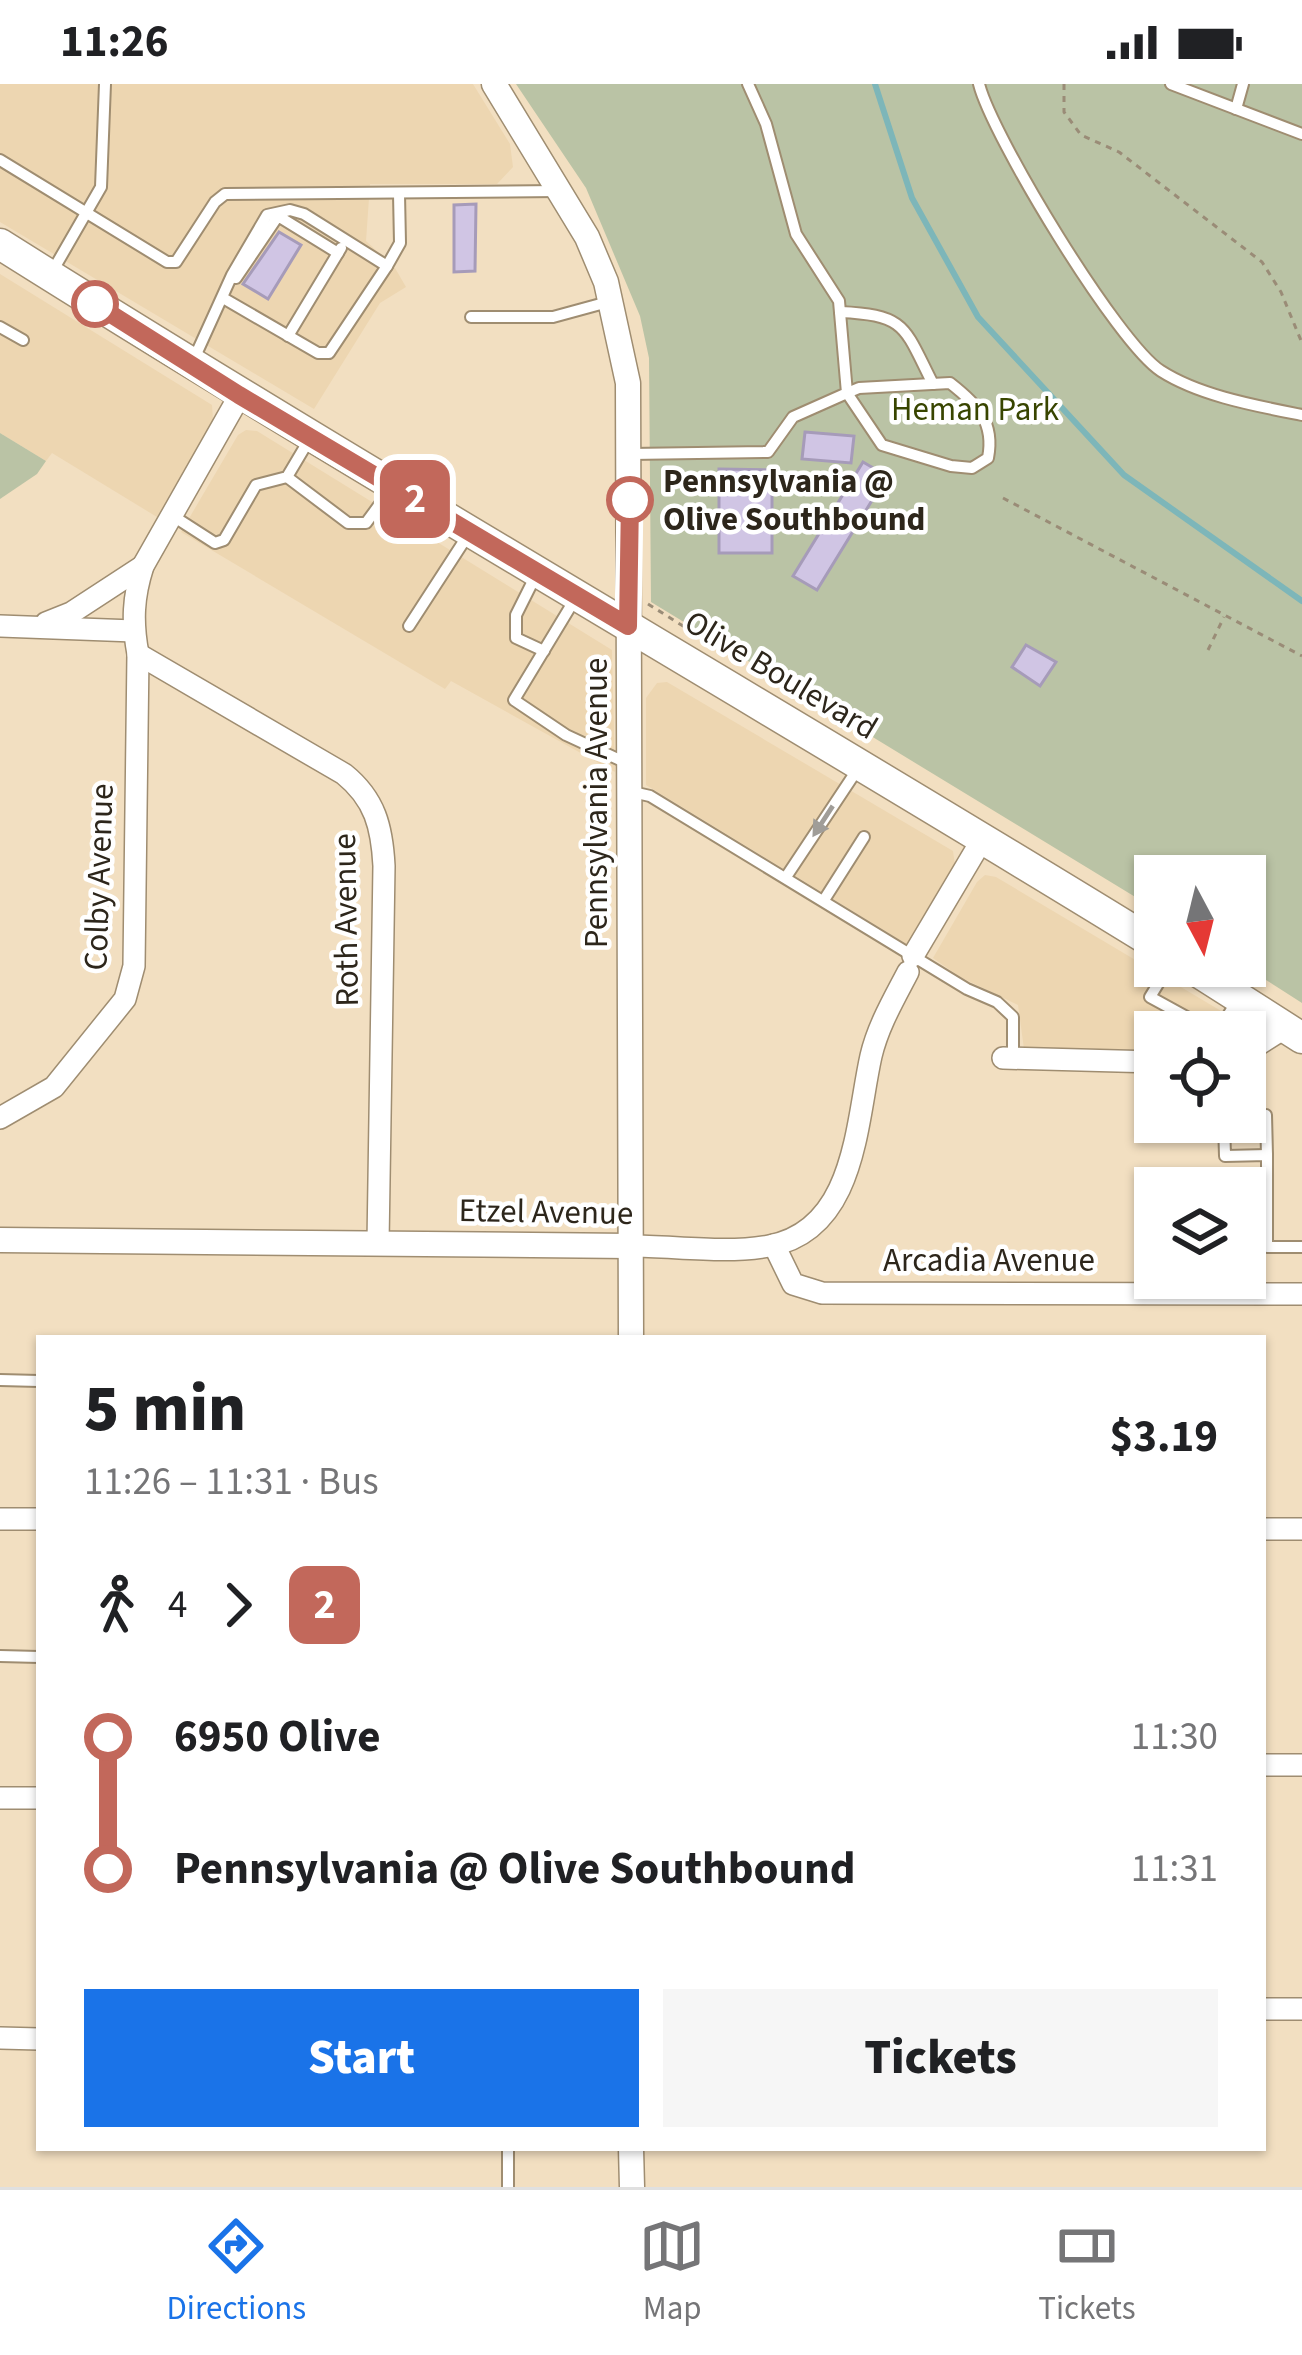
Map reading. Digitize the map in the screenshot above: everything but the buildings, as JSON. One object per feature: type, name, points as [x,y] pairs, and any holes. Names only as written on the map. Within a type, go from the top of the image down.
[{"type":"main road","name":"Olive Boulevard","points":[[0,244],[239,395],[1134,931]]},
{"type":"main road","points":[[1223,987],[1294,1032]]},
{"type":"street","name":"Pennsylvania Avenue","points":[[498,85],[587,237],[611,301],[628,383],[631,1335]]},
{"type":"street","points":[[36,627],[71,614],[143,566],[239,395]]},
{"type":"street","name":"Colby Avenue","points":[[0,1118],[54,1087],[124,999],[134,966],[138,654],[132,608],[143,566]]},
{"type":"street","points":[[0,626],[134,631]]},
{"type":"street","name":"Roth Avenue","points":[[138,654],[344,774],[370,801],[382,839],[384,866],[378,1243]]},
{"type":"street","points":[[774,1245],[815,1222],[836,1195],[861,1125],[872,1053],[886,1015],[983,838]]},
{"type":"street","points":[[1266,1044],[1294,1032]]},
{"type":"street","points":[[1008,1058],[1134,1061]]},
{"type":"street","name":"Etzel Avenue","points":[[0,1240],[774,1245]]},
{"type":"street","name":"Arcadia Avenue","points":[[774,1245],[793,1284],[822,1293],[1302,1294]]},
{"type":"street","points":[[0,1519],[36,1520]]},
{"type":"street","points":[[1266,1529],[1302,1529]]},
{"type":"street","points":[[1266,1766],[1302,1766]]},
{"type":"street","points":[[0,1798],[36,1798]]},
{"type":"street","points":[[1266,2008],[1302,2009]]},
{"type":"street","points":[[0,2038],[36,2039]]},
{"type":"street","points":[[631,2151],[632,2187]]},
{"type":"lane","points":[[50,275],[101,187],[105,84]]},
{"type":"lane","points":[[631,454],[768,452],[793,418],[847,393],[859,388],[950,383],[975,402],[992,438],[988,458],[972,468],[950,466],[882,445],[847,393],[838,302],[796,234],[766,124],[748,84]]},
{"type":"lane","points":[[979,84],[995,127],[1120,332],[1157,369],[1179,380],[1302,415]]},
{"type":"lane","points":[[1171,84],[1302,134]]},
{"type":"lane","points":[[1236,109],[1244,84]]},
{"type":"lane","points":[[0,160],[167,262],[176,262],[225,194],[562,191]]},
{"type":"lane","points":[[223,298],[318,353],[329,353],[400,242],[399,194]]},
{"type":"lane","points":[[191,364],[267,214],[304,214],[387,266]]},
{"type":"lane","points":[[231,279],[239,278],[278,216],[338,253]]},
{"type":"lane","points":[[288,336],[346,240]]},
{"type":"lane","points":[[471,317],[553,317],[611,301]]},
{"type":"lane","points":[[840,312],[882,314],[897,322],[933,384]]},
{"type":"lane","points":[[0,327],[23,340]]},
{"type":"lane","points":[[173,516],[215,544],[224,540],[256,485],[286,477],[310,437]]},
{"type":"lane","points":[[286,477],[348,523],[358,525],[366,523],[393,486]]},
{"type":"lane","points":[[409,626],[470,532]]},
{"type":"lane","points":[[538,572],[516,615],[516,638],[544,651]]},
{"type":"lane","points":[[577,596],[514,700],[566,735],[620,760],[628,759]]},
{"type":"lane","points":[[786,877],[861,764]]},
{"type":"lane","points":[[628,791],[650,796],[824,900],[911,964],[997,1002],[1012,1017],[1008,1058]]},
{"type":"lane","points":[[824,900],[864,837]]},
{"type":"lane","points":[[1156,987],[1150,997],[1176,1011]]},
{"type":"lane","points":[[1230,1011],[1239,997]]},
{"type":"lane","points":[[1266,1115],[1267,1246],[1302,1247]]},
{"type":"lane","points":[[1225,1143],[1225,1156],[1267,1155]]},
{"type":"lane","points":[[0,1381],[36,1381]]},
{"type":"lane","points":[[0,1656],[36,1657]]},
{"type":"lane","points":[[508,2151],[508,2187]]},
{"type":"path","points":[[1064,84],[1064,112],[1081,134],[1119,152],[1262,262],[1281,292],[1302,343]]},
{"type":"path","points":[[1003,497],[1302,656]]},
{"type":"path","points":[[1208,650],[1225,616]]},
{"type":"shaded area","points":[[0,84],[473,84],[510,144],[513,167],[497,184],[370,184],[366,241],[395,268],[406,287],[380,303],[314,409],[0,222]]},
{"type":"shaded area","points":[[0,274],[212,405],[213,420],[157,517],[52,453],[46,461],[0,433]]},
{"type":"shaded area","points":[[257,431],[612,650],[615,772],[451,681],[445,689],[181,532],[238,435]]},
{"type":"shaded area","points":[[667,682],[953,851],[955,865],[908,945],[646,785],[646,698],[657,683]]},
{"type":"shaded area","points":[[985,875],[996,877],[1134,959],[1134,987],[1181,987],[1221,1011],[1134,1011],[1134,1053],[1024,1049],[1018,1005],[933,958]]},
{"type":"green space","name":"Heman Park","points":[[516,84],[1302,84],[1302,1003],[1266,980],[1266,855],[1134,855],[1134,896],[651,602],[649,358],[640,316],[586,188]]},
{"type":"green space","points":[[0,433],[46,461],[37,474],[0,499]]},
{"type":"waterway","points":[[875,84],[912,198],[978,317],[1124,475],[1302,601]]},
{"type":"bus line","name":"2","points":[[95,304],[628,626],[630,500]]},
{"type":"place","name":"Pennsylvania @ Olive Southbound","points":[[630,500]]}]
